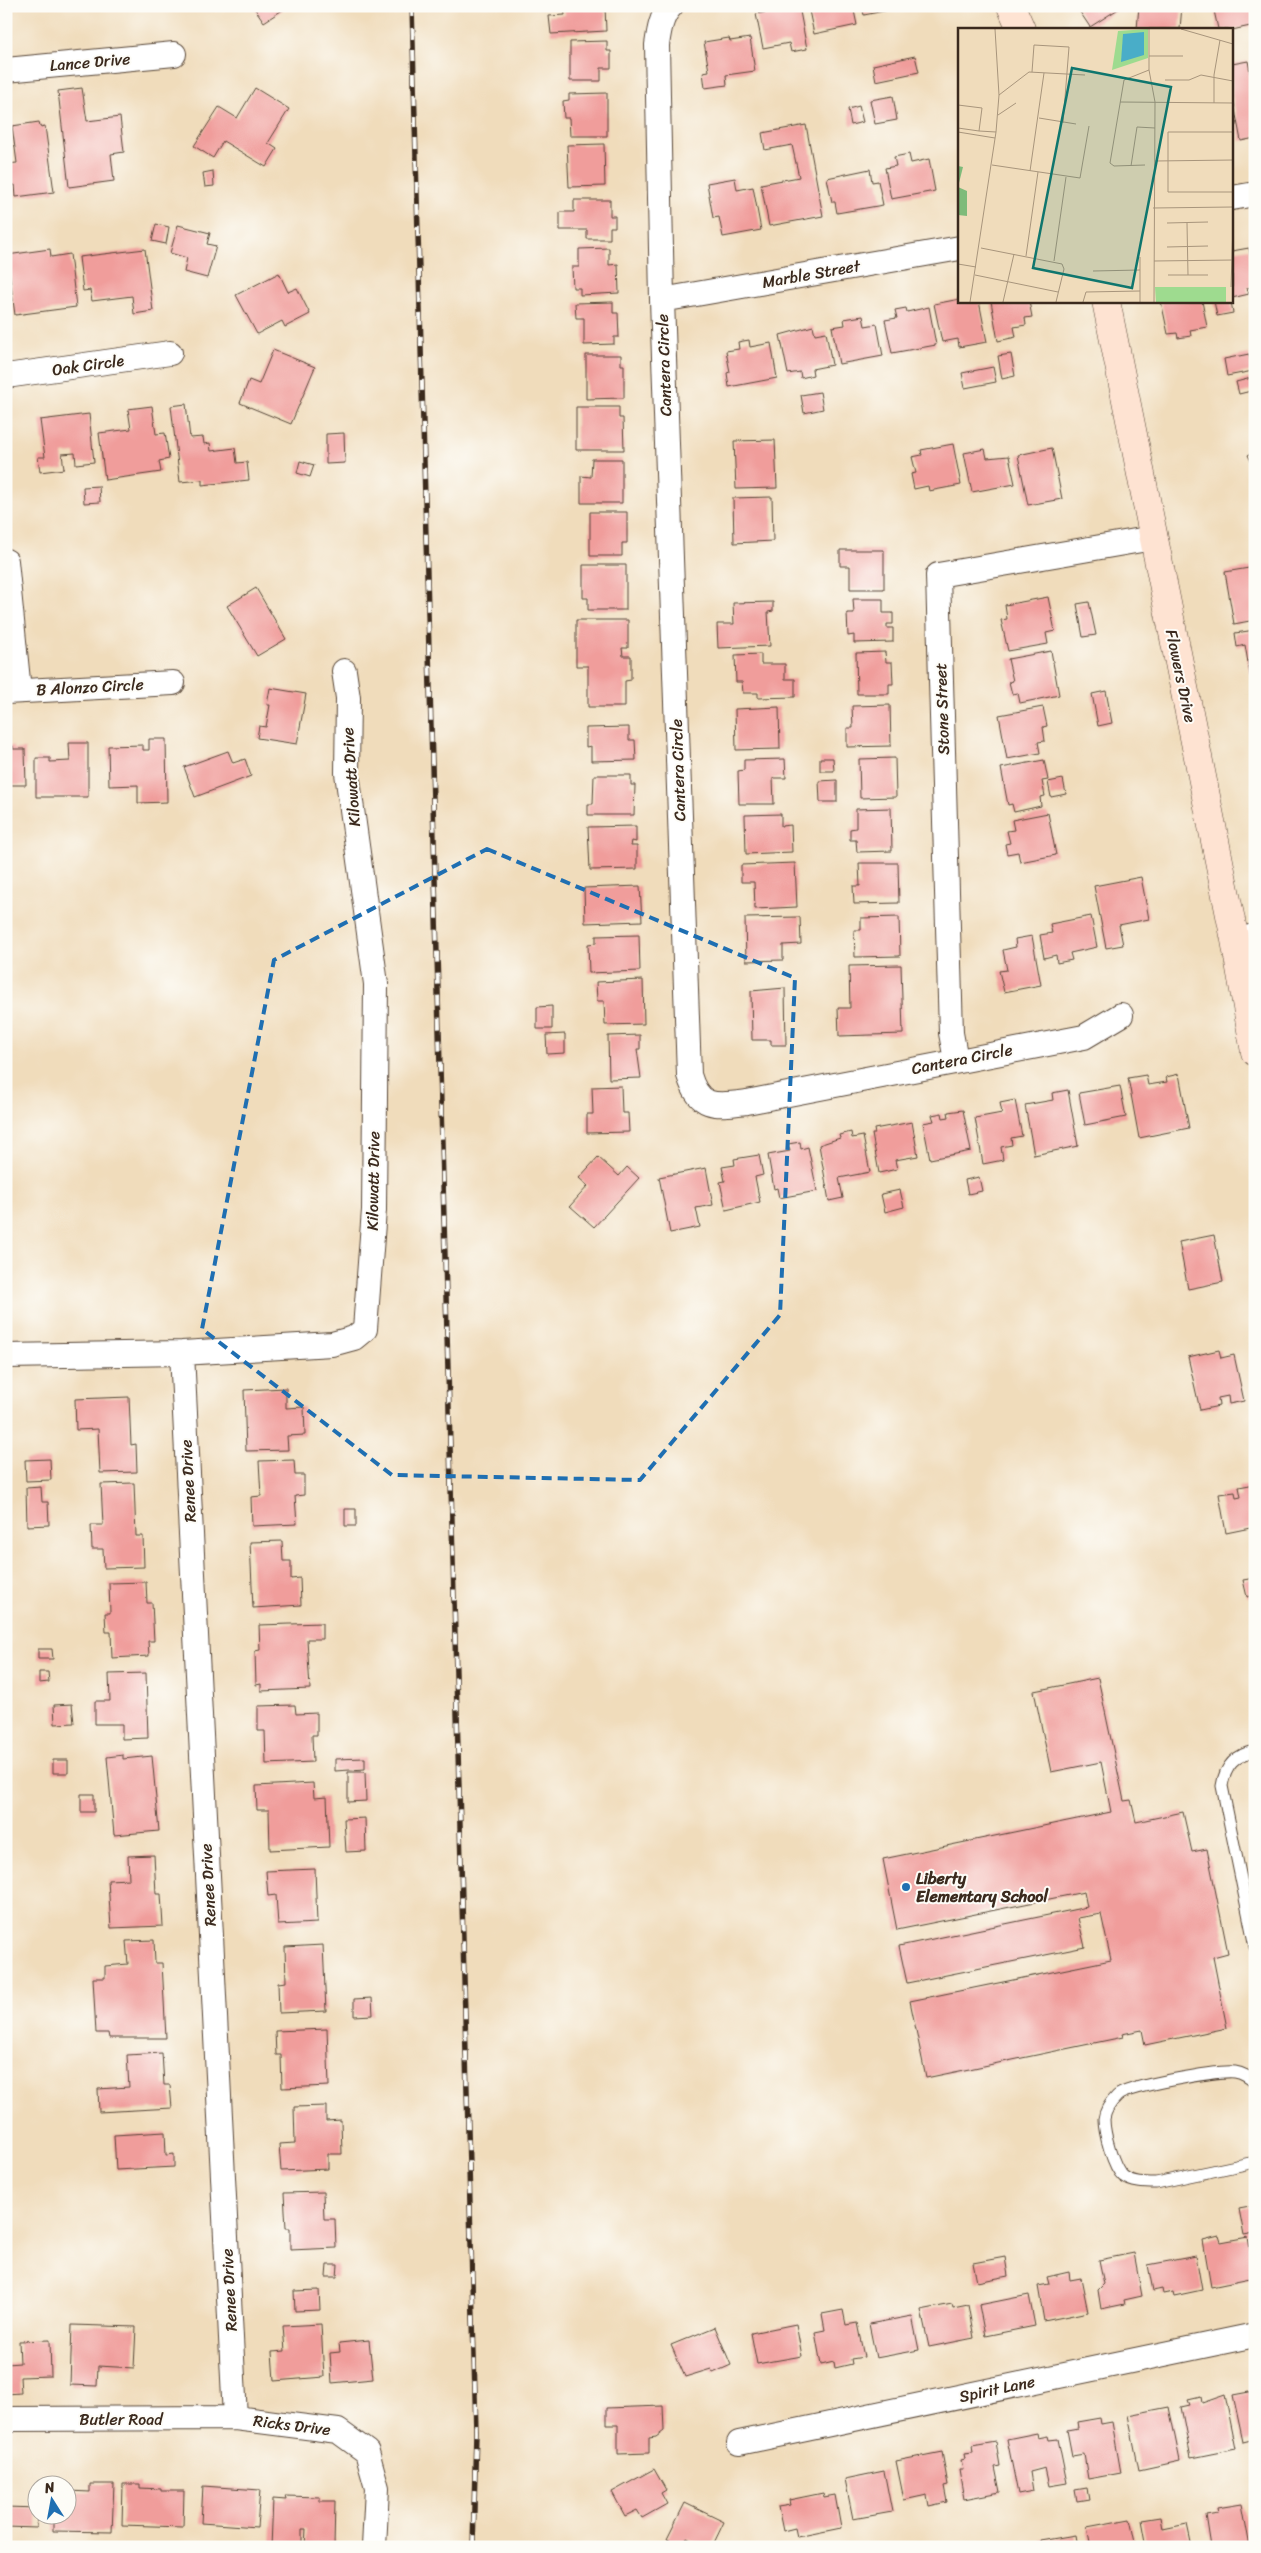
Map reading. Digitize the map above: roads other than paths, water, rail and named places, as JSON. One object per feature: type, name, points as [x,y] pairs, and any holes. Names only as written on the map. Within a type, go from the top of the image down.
[{"type":"street","name":"Cantera Circle","points":[[671,6],[660,28],[658,45],[662,300],[688,1075],[694,1091],[704,1102],[722,1105],[1084,1037],[1121,1014]]},
{"type":"street","points":[[1011,6],[1021,28]]},
{"type":"street","name":"Lance Drive","points":[[6,70],[174,54]]},
{"type":"street","points":[[1234,198],[1255,194]]},
{"type":"street","name":"Marble Street","points":[[662,300],[958,248]]},
{"type":"street","name":"Flowers Drive","points":[[1106,302],[1153,538],[1245,938],[1255,1052]]},
{"type":"street","name":"Oak Circle","points":[[6,376],[170,353]]},
{"type":"street","name":"Stone Street","points":[[956,1060],[951,1033],[938,575],[1153,538]]},
{"type":"street","points":[[6,560],[12,691]]},
{"type":"street","name":"Kilowatt Drive","points":[[6,1356],[182,1352],[332,1344],[354,1338],[365,1328],[374,1210],[376,984],[347,773],[348,698],[344,672]]},
{"type":"street","name":"B Alonzo Circle","points":[[12,691],[173,683]]},
{"type":"street","name":"Renee Drive","points":[[182,1352],[235,2418]]},
{"type":"street","name":"Spirit Lane","points":[[739,2443],[1255,2335]]},
{"type":"street","name":"Butler Road","points":[[6,2419],[235,2418]]},
{"type":"street","name":"Ricks Drive","points":[[235,2418],[338,2431],[367,2452],[377,2488],[374,2547]]},
{"type":"lane","points":[[1255,1751],[1234,1760],[1224,1771],[1222,1786],[1255,1947]]},
{"type":"lane","points":[[1255,2083],[1237,2072],[1219,2071],[1134,2089],[1118,2095],[1109,2105],[1104,2119],[1114,2165],[1124,2177],[1140,2183],[1156,2183],[1255,2162]]},
{"type":"railway","points":[[412,6],[476,2432],[473,2547]]},
{"type":"place","name":"Liberty Elementary School","points":[[906,1887]]}]
